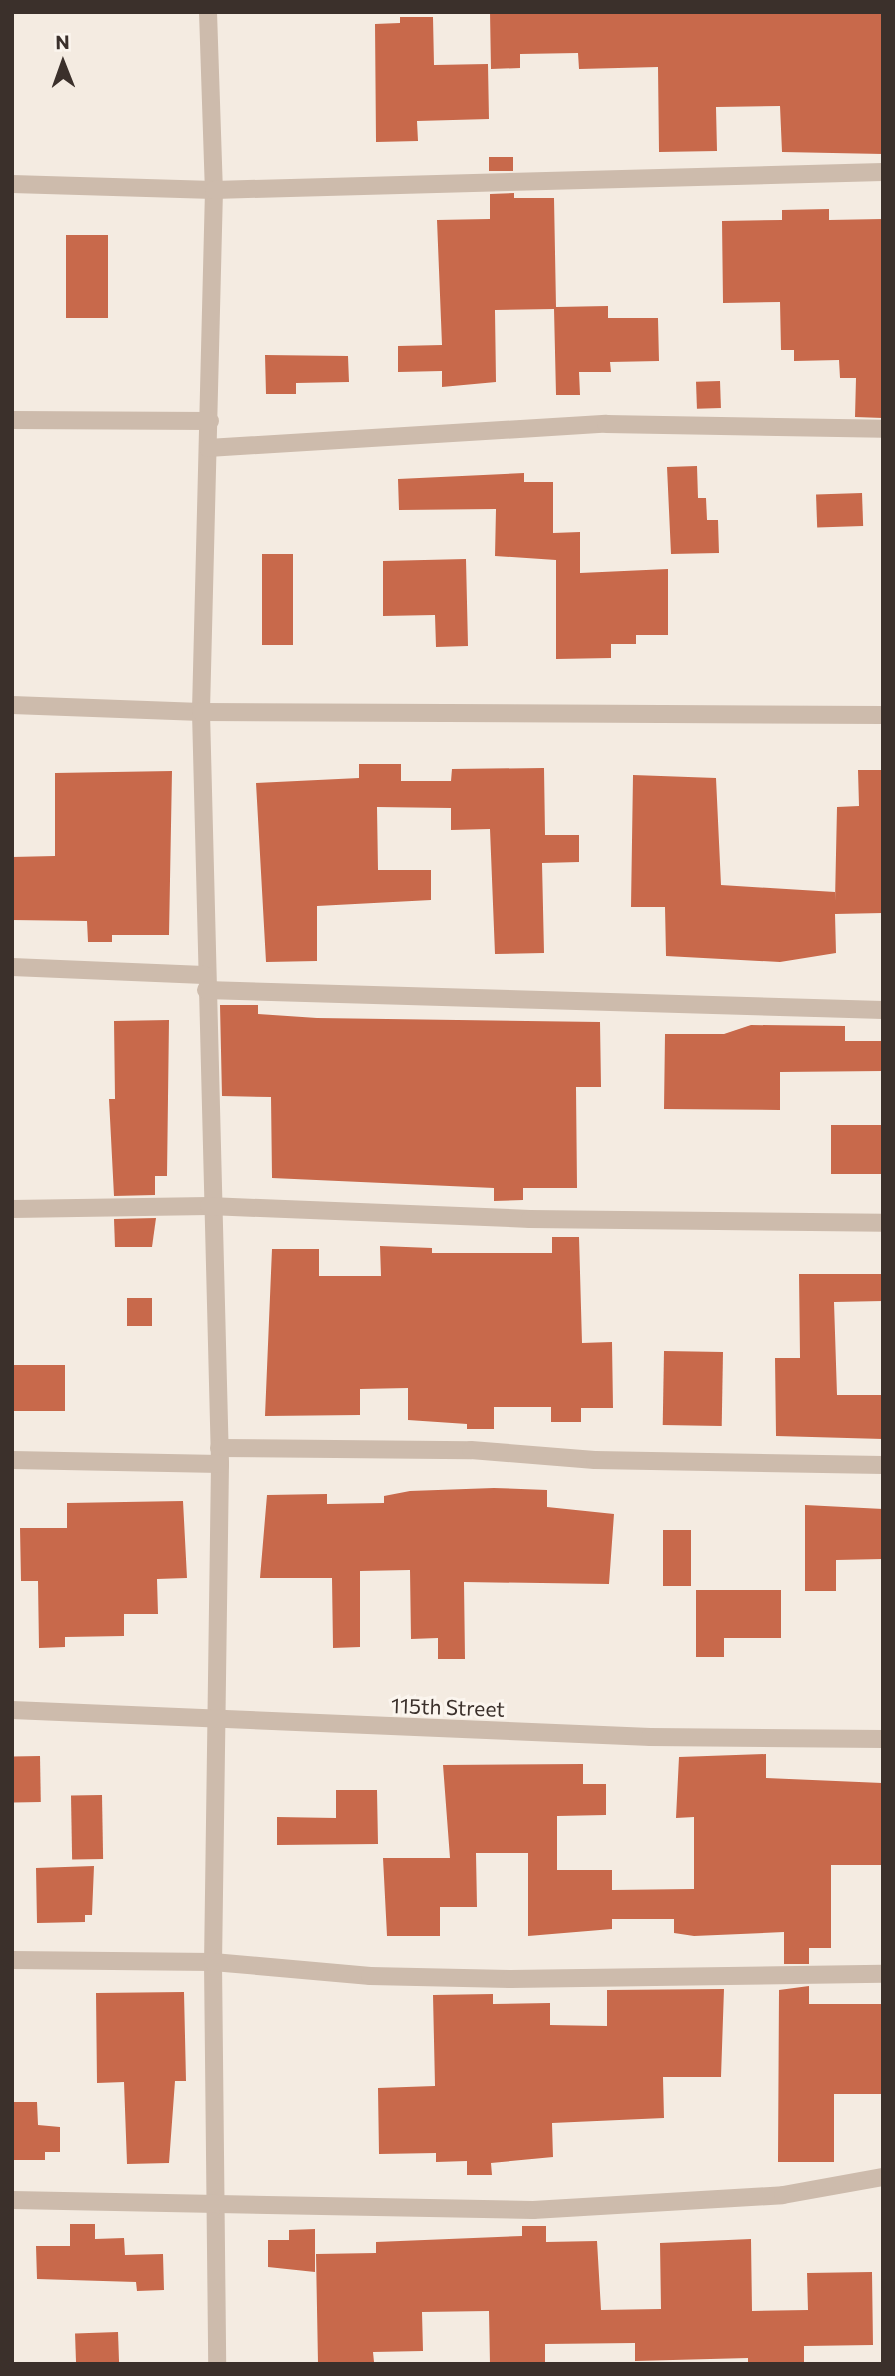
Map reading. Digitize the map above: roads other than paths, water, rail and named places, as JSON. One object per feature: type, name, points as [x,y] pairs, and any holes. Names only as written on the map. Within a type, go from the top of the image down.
[{"type":"street","points":[[208,12],[214,190],[201,712],[209,1206],[219,1456],[213,1962],[217,2364]]},
{"type":"street","points":[[12,184],[214,190],[883,172]]},
{"type":"street","points":[[12,420],[210,421]]},
{"type":"street","points":[[208,447],[606,424],[883,429]]},
{"type":"street","points":[[12,705],[201,712],[883,715]]},
{"type":"street","points":[[12,967],[205,983],[883,1010]]},
{"type":"street","points":[[12,1209],[209,1206],[568,1220],[883,1223]]},
{"type":"street","points":[[12,1460],[219,1456],[883,1465]]},
{"type":"street","name":"115th Street","points":[[12,1710],[215,1720],[883,1739]]},
{"type":"street","points":[[12,1960],[213,1962],[370,1976],[510,1979],[883,1974]]},
{"type":"street","points":[[12,2200],[215,2206],[533,2210],[783,2195],[883,2177]]}]
